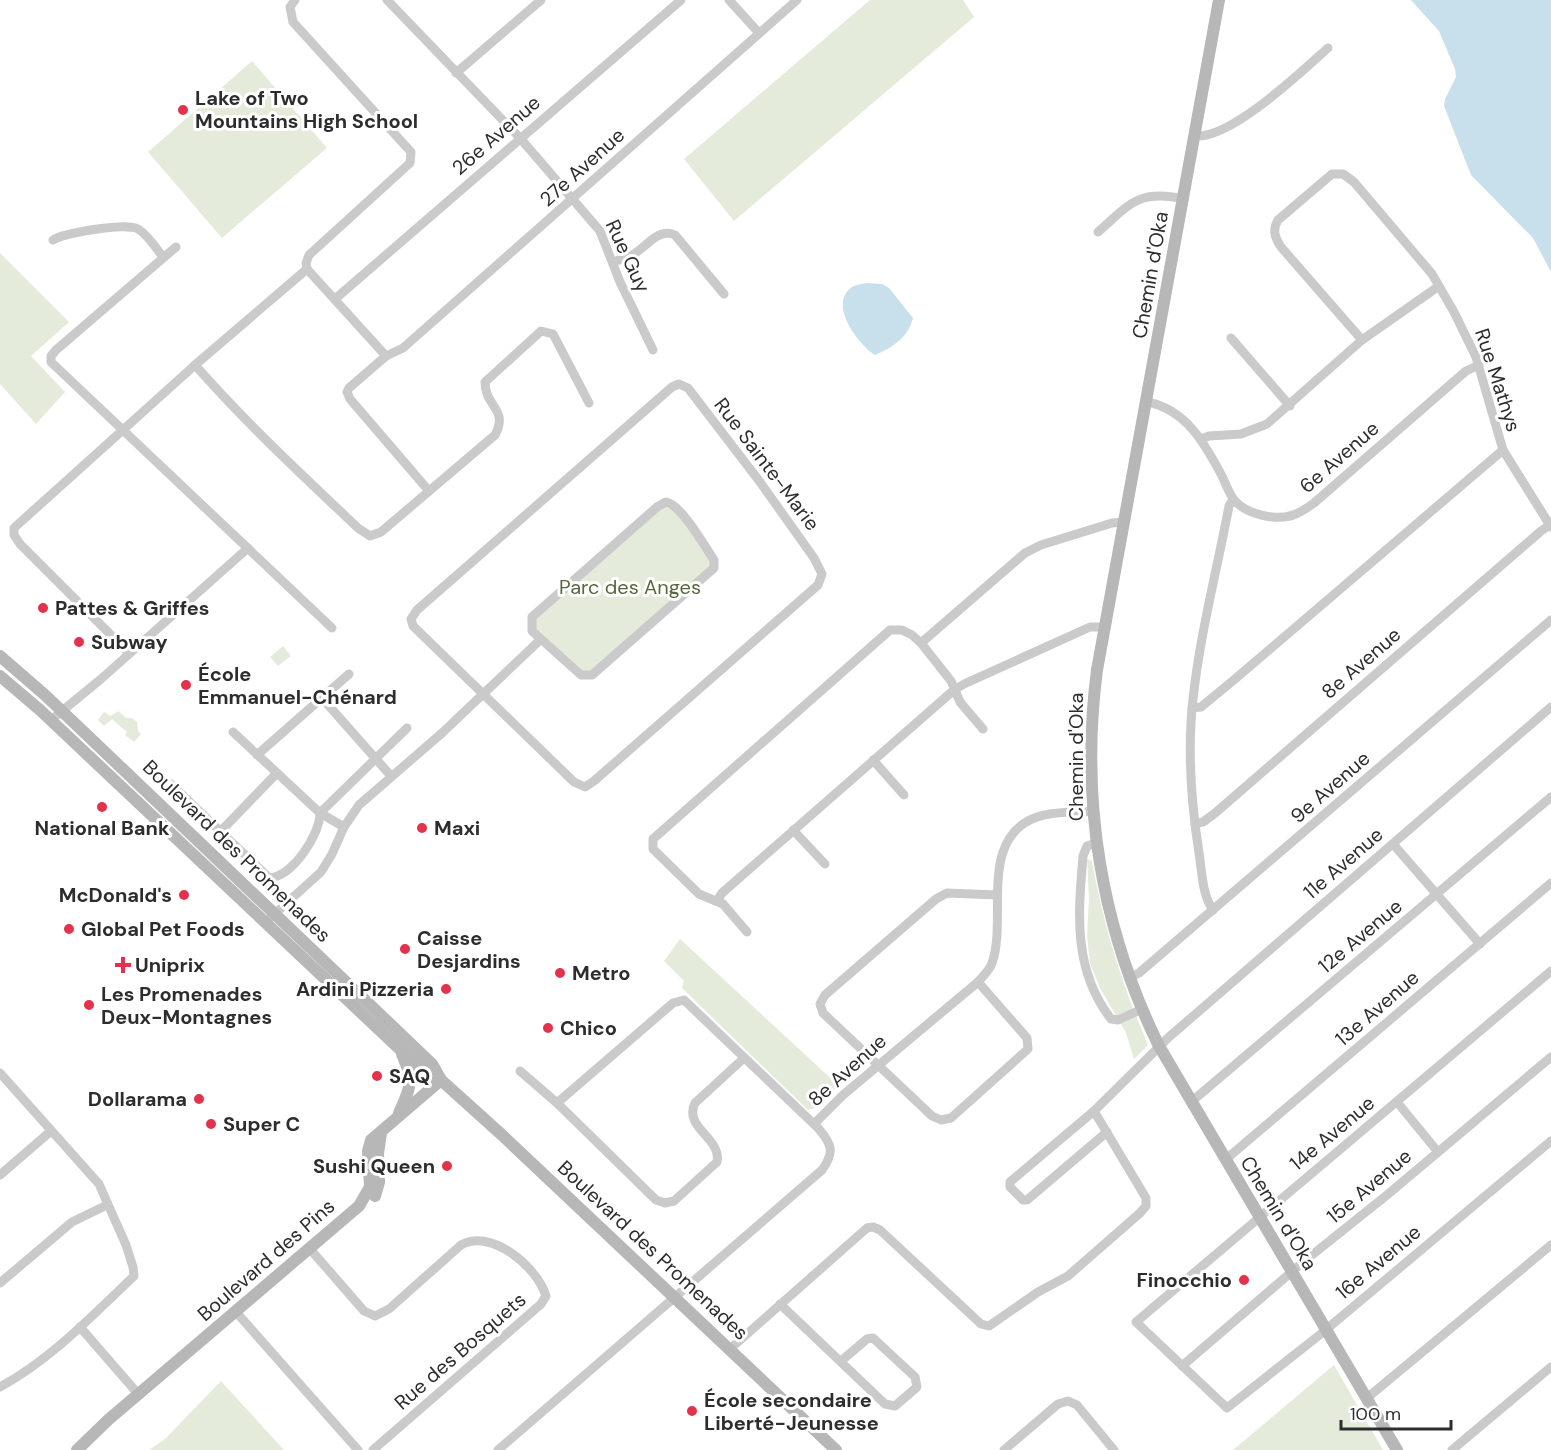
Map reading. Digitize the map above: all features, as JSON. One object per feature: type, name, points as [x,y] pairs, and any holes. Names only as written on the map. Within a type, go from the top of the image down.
[{"type":"street","points":[[295,0],[290,7],[293,22],[411,152],[410,163],[309,255],[306,263],[307,268],[386,356]]},
{"type":"street","points":[[456,74],[541,0]]},
{"type":"street","name":"26e Avenue","points":[[335,299],[681,0]]},
{"type":"street","points":[[729,0],[759,33]]},
{"type":"street","name":"27e Avenue","points":[[429,491],[348,397],[349,388],[386,356],[403,348],[797,0]]},
{"type":"street","name":"Chemin d'Oka","points":[[1219,0],[1196,136],[1104,627],[1092,713],[1092,811],[1109,909],[1130,978],[1159,1046],[1397,1450]]},
{"type":"street","name":"Rue Guy","points":[[392,2],[456,74],[520,138],[600,231],[620,282],[653,350]]},
{"type":"street","points":[[1196,136],[1213,134],[1249,114],[1328,48]]},
{"type":"street","name":"Rue Mathys","points":[[1362,340],[1281,247],[1275,235],[1278,220],[1332,174],[1343,174],[1354,182],[1425,266],[1439,286],[1462,325],[1479,365],[1503,450],[1550,526]]},
{"type":"street","points":[[1098,232],[1132,203],[1142,198],[1155,195],[1184,199]]},
{"type":"street","points":[[53,240],[69,234],[132,226],[142,232],[164,257]]},
{"type":"street","points":[[613,262],[633,255],[661,233],[668,232],[675,235],[724,294]]},
{"type":"street","points":[[176,247],[56,350],[51,358],[57,368],[332,628]]},
{"type":"street","points":[[129,653],[24,548],[14,532],[18,523],[307,268]]},
{"type":"street","points":[[1201,439],[1254,430],[1267,424],[1362,340],[1439,286]]},
{"type":"street","points":[[195,365],[247,422],[367,535],[374,536],[495,435],[501,425],[501,417],[485,393],[484,382],[541,331],[553,334],[589,404]]},
{"type":"street","points":[[1231,338],[1290,405]]},
{"type":"street","name":"6e Avenue","points":[[1233,499],[1246,508],[1268,516],[1287,517],[1303,511],[1466,371],[1479,365]]},
{"type":"street","name":"Rue Sainte-Marie","points":[[679,384],[688,388],[814,558],[822,574],[818,585],[594,781],[585,786],[574,782],[483,694],[412,626],[411,619],[417,610],[672,387],[679,384]]},
{"type":"street","points":[[1147,402],[1163,407],[1189,425],[1201,439],[1233,499],[1229,506],[1223,534],[1199,658],[1192,708],[1190,773],[1195,824],[1207,897],[1213,910]]},
{"type":"street","points":[[1192,708],[1201,707],[1235,679],[1503,450]]},
{"type":"street","points":[[666,502],[672,503],[679,510],[714,560],[714,568],[592,675],[581,675],[540,640],[532,631],[532,617],[657,507],[666,502]]},
{"type":"street","points":[[921,643],[1024,553],[1041,545],[1112,523],[1124,522]]},
{"type":"street","name":"8e Avenue","points":[[1195,824],[1203,822],[1214,814],[1515,553],[1550,526]]},
{"type":"street","points":[[51,720],[248,548]]},
{"type":"street","name":"9e Avenue","points":[[1130,978],[1139,973],[1551,620]]},
{"type":"street","points":[[717,901],[722,893],[954,690],[1090,627],[1104,627]]},
{"type":"street","points":[[747,932],[723,904],[699,894],[653,849],[653,839],[890,630],[902,630],[921,643],[951,681],[960,702],[983,729]]},
{"type":"street","points":[[270,918],[319,876],[345,827],[360,805],[442,733],[540,640]]},
{"type":"street","name":"Boulevard des Promenades","points":[[0,656],[62,712],[400,1050],[424,1072],[441,1080],[502,1135],[836,1450]]},
{"type":"street","points":[[257,755],[349,674]]},
{"type":"street","name":"Boulevard des Promenades","points":[[0,676],[17,688],[432,1064],[441,1080]]},
{"type":"street","points":[[322,698],[391,776]]},
{"type":"street","name":"11e Avenue","points":[[1107,1132],[1027,1200],[1023,1200],[1010,1187],[1010,1182],[1094,1112],[1159,1046],[1551,707]]},
{"type":"street","points":[[171,784],[269,878],[275,878],[301,856],[318,827],[320,813],[407,728]]},
{"type":"street","points":[[233,732],[320,813],[345,827]]},
{"type":"street","points":[[873,760],[904,795]]},
{"type":"street","points":[[220,832],[276,773]]},
{"type":"street","name":"12e Avenue","points":[[1191,1102],[1551,797]]},
{"type":"street","name":"8e Avenue","points":[[498,1450],[822,1170],[829,1161],[831,1152],[829,1142],[814,1124],[836,1101],[978,981],[992,965],[996,950],[999,872],[1004,849],[1010,837],[1029,820],[1046,814],[1092,811]]},
{"type":"street","points":[[793,830],[825,864]]},
{"type":"street","points":[[1096,843],[1087,846],[1083,856],[1080,903],[1083,963],[1094,992],[1111,1019],[1118,1020],[1142,1009]]},
{"type":"street","points":[[1393,844],[1480,944]]},
{"type":"street","name":"13e Avenue","points":[[1225,1160],[1551,883]]},
{"type":"street","points":[[978,981],[1027,1038],[1028,1049],[951,1118],[941,1120],[932,1116],[877,1066],[823,1013],[820,1004],[825,995],[936,899],[947,893],[997,895]]},
{"type":"street","name":"14e Avenue","points":[[1182,1366],[1136,1322],[1551,971]]},
{"type":"street","points":[[557,1103],[673,1003],[684,1000],[814,1124]]},
{"type":"street","points":[[396,1120],[408,1095],[411,1081],[400,1050]]},
{"type":"street","name":"15e Avenue","points":[[1182,1366],[1551,1057]]},
{"type":"street","points":[[520,1071],[557,1103],[656,1200],[665,1203],[674,1201],[717,1162],[717,1150],[692,1119],[692,1110],[695,1103],[744,1058]]},
{"type":"street","points":[[0,1073],[99,1184],[126,1245],[134,1276],[80,1327],[19,1377],[0,1388]]},
{"type":"street","points":[[396,1120],[441,1080]]},
{"type":"street","points":[[1396,1102],[1438,1152]]},
{"type":"street","points":[[730,1349],[867,1228],[873,1227],[880,1230],[981,1324],[989,1326],[995,1324],[1032,1296],[1068,1276],[1140,1214],[1146,1206],[1146,1198],[1094,1112]]},
{"type":"street","name":"Boulevard des Pins","points":[[77,1450],[108,1420],[359,1206],[372,1200],[377,1190],[378,1149],[381,1133],[396,1120]]},
{"type":"street","points":[[0,1175],[51,1131]]},
{"type":"street","name":"16e Avenue","points":[[1182,1366],[1227,1408],[1325,1330],[1551,1141]]},
{"type":"street","points":[[0,1283],[72,1222],[107,1205]]},
{"type":"street","name":"Rue des Bosquets","points":[[310,1248],[364,1311],[375,1316],[389,1309],[461,1245],[472,1241],[500,1245],[513,1252],[543,1286],[546,1296],[541,1304],[374,1450]]},
{"type":"street","points":[[1367,1398],[1551,1245]]},
{"type":"street","points":[[780,1304],[885,1404],[895,1406],[917,1387],[915,1377],[873,1338],[867,1339],[841,1361]]},
{"type":"street","points":[[236,1312],[358,1450]]},
{"type":"street","points":[[80,1327],[139,1395]]},
{"type":"street","points":[[1452,1450],[1551,1367]]},
{"type":"street","points":[[1004,1450],[1058,1404],[1068,1401],[1077,1405],[1114,1450]]},
{"type":"green space","points":[[870,0],[963,0],[974,17],[734,221],[684,159]]},
{"type":"green space","points":[[252,61],[327,148],[222,238],[148,152]]},
{"type":"green space","points":[[0,253],[69,322],[31,356],[65,392],[36,424],[0,384]]},
{"type":"green space","name":"Parc des Anges","points":[[666,502],[704,545],[714,568],[592,675],[581,675],[532,631],[539,610]]},
{"type":"green space","points":[[283,646],[291,656],[278,666],[270,657]]},
{"type":"green space","points":[[118,711],[126,718],[132,718],[137,722],[138,731],[141,734],[134,742],[125,735],[127,732],[112,719],[104,726],[98,720],[104,712],[111,716]]},
{"type":"green space","points":[[1087,859],[1092,861],[1114,954],[1148,1045],[1134,1059],[1126,1033],[1100,988],[1090,963],[1087,936],[1089,899]]},
{"type":"green space","points":[[680,939],[838,1085],[820,1106],[808,1110],[682,988],[684,981],[664,961]]},
{"type":"green space","points":[[1334,1365],[1383,1450],[1233,1450]]},
{"type":"green space","points":[[221,1381],[284,1450],[149,1450],[165,1439]]},
{"type":"water","points":[[1411,0],[1551,0],[1551,272],[1533,238],[1471,175],[1444,106],[1456,77],[1455,69],[1439,31]]},
{"type":"water","points":[[866,283],[882,284],[889,288],[913,318],[911,325],[899,341],[875,355],[854,334],[844,313],[845,294],[852,287]]},
{"type":"place","name":"Lake of Two Mountains High School","points":[[183,110]]},
{"type":"place","name":"Pattes & Griffes","points":[[43,608]]},
{"type":"place","name":"Subway","points":[[79,642]]},
{"type":"place","name":"École Emmanuel-Chénard","points":[[186,685]]},
{"type":"place","name":"National Bank","points":[[102,807]]},
{"type":"place","name":"Maxi","points":[[422,828]]},
{"type":"place","name":"McDonald's","points":[[184,895]]},
{"type":"place","name":"Global Pet Foods","points":[[69,929]]},
{"type":"place","name":"Caisse Desjardins","points":[[405,949]]},
{"type":"place","name":"Uniprix","points":[[123,965]]},
{"type":"place","name":"Metro","points":[[560,973]]},
{"type":"place","name":"Ardini Pizzeria","points":[[446,989]]},
{"type":"place","name":"Les Promenades Deux-Montagnes","points":[[89,1005]]},
{"type":"place","name":"Chico","points":[[548,1028]]},
{"type":"place","name":"SAQ","points":[[377,1076]]},
{"type":"place","name":"Dollarama","points":[[199,1099]]},
{"type":"place","name":"Super C","points":[[211,1124]]},
{"type":"place","name":"Sushi Queen","points":[[447,1166]]},
{"type":"place","name":"Finocchio","points":[[1244,1280]]},
{"type":"place","name":"École secondaire Liberté-Jeunesse","points":[[692,1411]]}]
